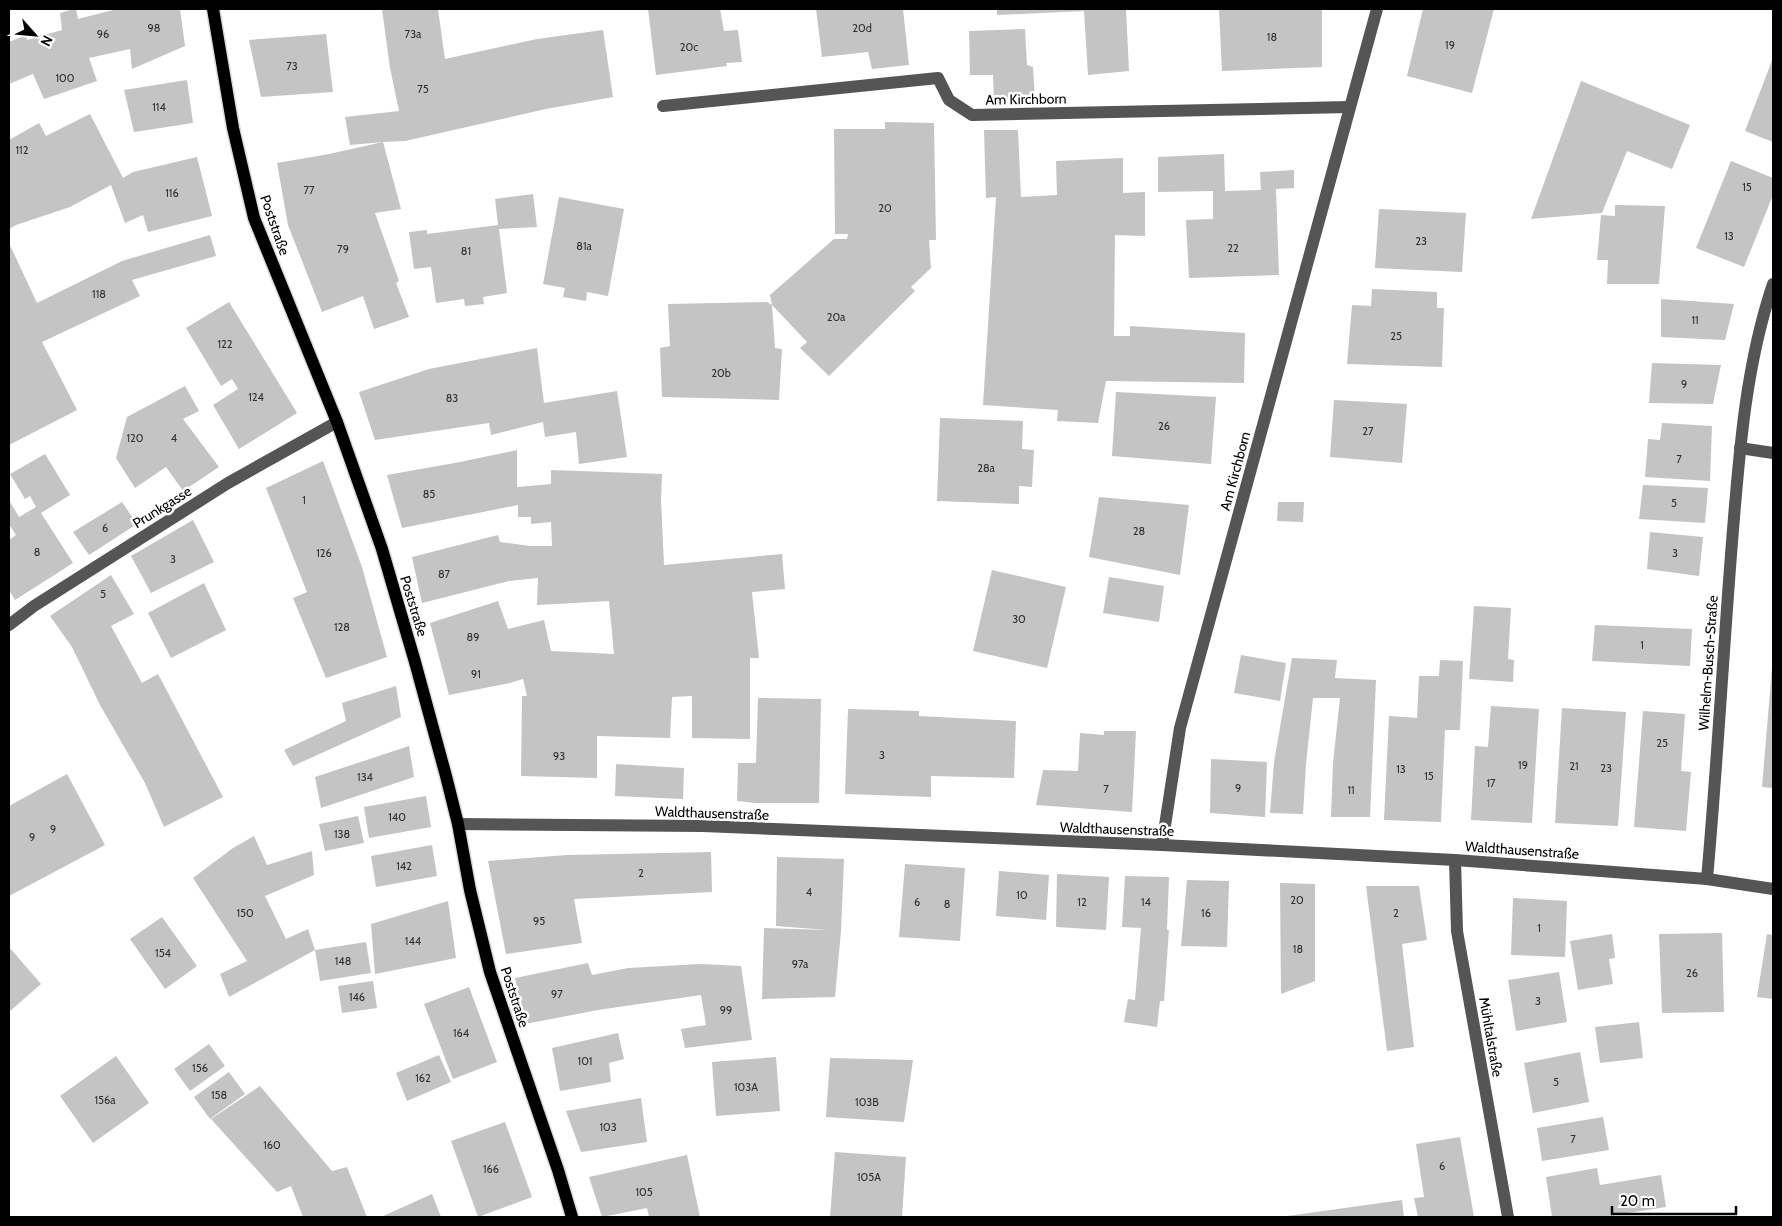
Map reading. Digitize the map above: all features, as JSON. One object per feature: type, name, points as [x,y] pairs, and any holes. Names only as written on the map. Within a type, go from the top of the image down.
[{"type":"main road","name":"Poststraße","points":[[213,9],[233,128],[254,218],[337,422],[382,549],[415,662],[458,824],[470,890],[490,972],[558,1170],[572,1217]]},
{"type":"street","name":"Am Kirchborn","points":[[1162,845],[1180,728],[1377,9]]},
{"type":"street","name":"Am Kirchborn","points":[[663,106],[938,78],[949,100],[972,115],[1349,106]]},
{"type":"street","name":"Wilhelm-Busch-Straße","points":[[1708,879],[1740,448],[1756,348],[1773,284]]},
{"type":"street","name":"Prunkgasse","points":[[9,625],[34,606],[228,482],[337,422]]},
{"type":"street","points":[[1740,448],[1773,453]]},
{"type":"street","name":"Waldthausenstraße","points":[[458,824],[703,826],[1162,845],[1455,860],[1708,879],[1773,889]]},
{"type":"street","name":"Mühltalstraße","points":[[1455,860],[1457,931],[1508,1217]]},
{"type":"building","points":[[76,9],[78,19],[117,9],[180,9],[185,46],[132,69],[130,49],[89,58],[97,81],[44,99],[33,74],[9,84],[9,42],[26,35],[27,40],[62,30],[60,13]]},
{"type":"building","points":[[382,9],[438,9],[445,59],[537,39],[603,30],[613,97],[546,109],[405,141],[350,145],[345,117],[399,111],[390,68]]},
{"type":"building","points":[[648,9],[720,9],[724,31],[738,30],[742,62],[726,63],[727,66],[656,75]]},
{"type":"building","points":[[816,9],[903,9],[909,65],[872,69],[868,52],[822,57]]},
{"type":"building","points":[[997,9],[1126,9],[1129,71],[1088,75],[1084,11],[997,15]]},
{"type":"building","points":[[1219,9],[1322,9],[1322,67],[1222,71]]},
{"type":"building","points":[[1423,9],[1494,9],[1472,93],[1407,76]]},
{"type":"building","points":[[1025,29],[1027,65],[1033,67],[1035,99],[994,100],[993,75],[970,75],[969,31]]},
{"type":"building","points":[[326,34],[333,92],[261,97],[249,40]]},
{"type":"building","points":[[1773,58],[1773,142],[1745,131]]},
{"type":"building","points":[[187,80],[193,123],[134,132],[124,90]]},
{"type":"building","points":[[1581,81],[1690,125],[1672,169],[1627,151],[1602,213],[1531,219]]},
{"type":"building","points":[[90,114],[123,178],[133,172],[197,157],[212,216],[148,232],[143,215],[125,223],[111,185],[70,207],[9,229],[9,140],[39,123],[46,136]]},
{"type":"building","points":[[885,122],[934,123],[936,240],[929,240],[931,268],[911,287],[915,291],[829,376],[800,348],[807,342],[772,305],[770,295],[834,239],[847,239],[848,234],[835,234],[834,129],[885,129]]},
{"type":"building","points":[[984,130],[1018,130],[1021,197],[1057,195],[1056,161],[1123,158],[1123,193],[1145,192],[1145,236],[1115,235],[1114,336],[1130,336],[1130,326],[1245,333],[1244,383],[1106,381],[1098,423],[1057,421],[1058,410],[983,405],[996,197],[986,198]]},
{"type":"building","points":[[383,142],[401,209],[375,213],[399,281],[396,283],[409,317],[374,329],[363,296],[322,312],[288,225],[277,163]]},
{"type":"building","points":[[1224,154],[1225,191],[1261,190],[1260,172],[1294,170],[1294,188],[1276,189],[1279,275],[1189,278],[1186,220],[1213,219],[1213,191],[1158,192],[1158,157]]},
{"type":"building","points":[[1731,161],[1773,178],[1773,195],[1744,267],[1696,248]]},
{"type":"building","points":[[533,194],[537,227],[499,229],[507,293],[483,297],[484,304],[465,306],[464,299],[436,303],[431,267],[414,269],[409,232],[427,230],[427,234],[498,225],[495,199]]},
{"type":"building","points":[[559,197],[624,209],[608,296],[587,292],[586,301],[563,297],[565,288],[543,284]]},
{"type":"building","points":[[1615,205],[1665,206],[1659,284],[1607,284],[1608,260],[1597,260],[1601,215],[1615,216]]},
{"type":"building","points":[[1379,209],[1466,213],[1462,272],[1375,268]]},
{"type":"building","points":[[210,235],[216,256],[132,280],[140,296],[42,342],[77,410],[9,445],[9,243],[37,303],[122,261]]},
{"type":"building","points":[[1372,289],[1437,292],[1437,308],[1444,308],[1442,367],[1347,364],[1352,305],[1371,306]]},
{"type":"building","points":[[1661,299],[1734,304],[1725,340],[1661,337]]},
{"type":"building","points":[[229,302],[297,413],[239,449],[213,405],[238,389],[232,379],[221,386],[186,328]]},
{"type":"building","points":[[767,302],[772,305],[775,348],[782,349],[779,400],[662,397],[660,348],[670,346],[668,304]]},
{"type":"building","points":[[537,348],[544,403],[617,391],[627,457],[579,464],[576,432],[545,437],[543,422],[491,435],[489,423],[375,440],[359,392],[429,369]]},
{"type":"building","points":[[1652,363],[1721,365],[1713,404],[1649,403]]},
{"type":"building","points":[[185,386],[199,411],[183,419],[219,467],[183,491],[166,467],[135,488],[116,458],[127,417]]},
{"type":"building","points":[[1116,392],[1216,397],[1211,464],[1112,456]]},
{"type":"building","points":[[1334,400],[1407,404],[1402,463],[1330,457]]},
{"type":"building","points":[[940,418],[1023,421],[1022,449],[1034,450],[1032,487],[1019,486],[1019,504],[937,501]]},
{"type":"building","points":[[1662,423],[1712,426],[1710,481],[1645,477],[1648,439],[1660,440]]},
{"type":"building","points":[[517,450],[517,487],[551,484],[551,470],[662,474],[661,500],[664,565],[782,554],[785,589],[752,592],[759,658],[750,658],[750,739],[692,738],[692,696],[672,697],[670,738],[597,736],[597,778],[521,776],[522,696],[527,696],[523,679],[449,695],[430,623],[498,601],[508,629],[544,620],[551,651],[614,654],[609,601],[537,605],[538,578],[509,581],[422,603],[412,557],[498,535],[500,542],[530,546],[552,546],[551,522],[531,524],[531,517],[518,517],[518,505],[402,528],[387,475]]},
{"type":"building","points":[[45,454],[70,495],[41,513],[73,563],[15,600],[9,590],[9,540],[16,535],[9,524],[9,500],[19,517],[36,507],[30,496],[25,499],[10,474]]},
{"type":"building","points":[[323,461],[362,567],[387,657],[326,678],[293,598],[307,592],[266,488]]},
{"type":"building","points":[[1643,485],[1708,488],[1705,523],[1639,519]]},
{"type":"building","points":[[1099,497],[1189,505],[1180,575],[1089,557]]},
{"type":"building","points":[[122,502],[137,524],[89,555],[73,532]]},
{"type":"building","points":[[1278,502],[1304,502],[1303,522],[1277,521]]},
{"type":"building","points":[[193,520],[214,562],[151,593],[131,556]]},
{"type":"building","points":[[1650,532],[1703,537],[1699,576],[1647,569]]},
{"type":"building","points":[[992,570],[1066,587],[1047,668],[973,651]]},
{"type":"building","points":[[111,575],[134,614],[111,626],[142,683],[158,674],[223,797],[164,827],[145,783],[100,705],[72,647],[50,616]]},
{"type":"building","points":[[1109,577],[1164,586],[1159,622],[1103,613]]},
{"type":"building","points":[[204,583],[226,630],[171,658],[148,613]]},
{"type":"building","points":[[1474,606],[1511,608],[1508,659],[1514,660],[1513,682],[1469,679]]},
{"type":"building","points":[[1595,625],[1692,629],[1690,666],[1592,661]]},
{"type":"building","points":[[1241,655],[1286,663],[1280,701],[1234,693]]},
{"type":"building","points":[[1292,658],[1337,660],[1335,678],[1376,680],[1370,817],[1331,817],[1333,763],[1340,698],[1313,698],[1303,814],[1270,813],[1274,762]]},
{"type":"building","points":[[1440,660],[1463,661],[1460,730],[1445,730],[1441,822],[1384,820],[1389,716],[1417,718],[1419,676],[1439,676]]},
{"type":"building","points":[[1773,668],[1773,788],[1762,787]]},
{"type":"building","points":[[396,686],[401,717],[293,766],[284,750],[346,721],[342,703]]},
{"type":"building","points":[[758,698],[821,699],[819,803],[756,803],[737,801],[738,763],[756,763]]},
{"type":"building","points":[[1491,706],[1539,709],[1532,823],[1471,820],[1475,746],[1488,747]]},
{"type":"building","points":[[1562,708],[1626,712],[1618,826],[1555,823]]},
{"type":"building","points":[[848,709],[919,711],[919,716],[1016,721],[1014,778],[931,776],[931,797],[845,794]]},
{"type":"building","points":[[1643,711],[1685,714],[1681,771],[1691,772],[1686,831],[1634,827]]},
{"type":"building","points":[[1104,731],[1136,731],[1132,812],[1036,805],[1043,770],[1078,771],[1080,733],[1104,735]]},
{"type":"building","points":[[409,746],[414,777],[321,808],[315,777]]},
{"type":"building","points":[[1211,759],[1267,762],[1265,817],[1210,813]]},
{"type":"building","points":[[616,764],[684,768],[683,799],[615,796]]},
{"type":"building","points":[[67,774],[105,845],[9,896],[9,806]]},
{"type":"building","points":[[426,796],[431,827],[369,838],[364,807]]},
{"type":"building","points":[[358,816],[364,843],[325,851],[319,824]]},
{"type":"building","points":[[254,836],[267,865],[312,851],[314,875],[265,896],[286,939],[308,929],[315,950],[229,997],[220,974],[247,961],[193,878],[233,848]]},
{"type":"building","points":[[432,845],[437,876],[376,887],[371,856]]},
{"type":"building","points":[[711,852],[712,892],[574,899],[582,943],[506,954],[488,861],[567,855]]},
{"type":"building","points":[[777,857],[844,859],[841,931],[835,997],[762,999],[764,928],[828,930],[776,926]]},
{"type":"building","points":[[905,864],[965,868],[960,941],[899,937]]},
{"type":"building","points":[[999,871],[1049,875],[1046,920],[996,916]]},
{"type":"building","points":[[1057,874],[1109,877],[1106,930],[1056,927]]},
{"type":"building","points":[[1125,876],[1169,877],[1167,930],[1169,930],[1164,1001],[1160,1001],[1157,1027],[1124,1022],[1128,999],[1135,1000],[1141,928],[1122,927]]},
{"type":"building","points":[[1187,880],[1229,881],[1227,947],[1181,946]]},
{"type":"building","points":[[1280,883],[1315,884],[1315,981],[1281,994]]},
{"type":"building","points":[[1366,886],[1419,886],[1427,940],[1402,944],[1414,1047],[1387,1051]]},
{"type":"building","points":[[1513,898],[1567,901],[1565,957],[1511,955]]},
{"type":"building","points":[[448,901],[456,958],[375,974],[371,924]]},
{"type":"building","points":[[162,917],[197,966],[165,989],[130,939]]},
{"type":"building","points":[[1722,933],[1724,1012],[1662,1013],[1659,934]]},
{"type":"building","points":[[1612,934],[1615,958],[1609,959],[1613,984],[1578,990],[1570,941]]},
{"type":"building","points":[[1767,934],[1773,935],[1773,999],[1757,997]]},
{"type":"building","points":[[366,942],[371,973],[320,981],[315,950]]},
{"type":"building","points":[[9,947],[41,984],[9,1012]]},
{"type":"building","points":[[588,963],[592,975],[628,968],[701,964],[741,966],[752,1040],[685,1048],[681,1029],[706,1025],[701,995],[598,1010],[525,1024],[515,978]]},
{"type":"building","points":[[1559,972],[1567,1022],[1516,1031],[1508,980]]},
{"type":"building","points":[[373,981],[377,1008],[342,1013],[338,986]]},
{"type":"building","points":[[469,987],[497,1062],[453,1079],[424,1004]]},
{"type":"building","points":[[1639,1022],[1643,1058],[1600,1063],[1595,1027]]},
{"type":"building","points":[[618,1033],[624,1059],[609,1063],[611,1082],[560,1091],[552,1048]]},
{"type":"building","points":[[209,1044],[225,1066],[190,1091],[174,1069]]},
{"type":"building","points":[[1580,1052],[1589,1102],[1533,1113],[1524,1063]]},
{"type":"building","points":[[439,1055],[451,1082],[407,1101],[396,1073]]},
{"type":"building","points":[[116,1056],[149,1103],[93,1143],[60,1096]]},
{"type":"building","points":[[776,1057],[780,1111],[716,1116],[712,1062]]},
{"type":"building","points":[[830,1058],[913,1060],[904,1122],[826,1117]]},
{"type":"building","points":[[229,1072],[245,1094],[210,1119],[194,1097]]},
{"type":"building","points":[[260,1086],[332,1171],[347,1167],[367,1217],[303,1217],[291,1186],[277,1192],[211,1119]]},
{"type":"building","points":[[641,1098],[647,1142],[581,1152],[566,1111]]},
{"type":"building","points":[[1603,1117],[1609,1150],[1542,1161],[1537,1128]]},
{"type":"building","points":[[505,1122],[532,1197],[478,1217],[451,1141]]},
{"type":"building","points":[[1460,1137],[1474,1217],[1418,1217],[1414,1198],[1424,1197],[1416,1144]]},
{"type":"building","points":[[835,1152],[906,1157],[902,1217],[830,1217]]},
{"type":"building","points":[[687,1155],[700,1217],[649,1217],[647,1208],[602,1217],[589,1177]]},
{"type":"building","points":[[1597,1168],[1600,1185],[1661,1175],[1666,1207],[1602,1217],[1552,1217],[1546,1177]]},
{"type":"building","points":[[432,1194],[441,1217],[381,1217]]},
{"type":"building","points":[[1402,1200],[1404,1217],[1287,1217],[1287,1216]]}]
